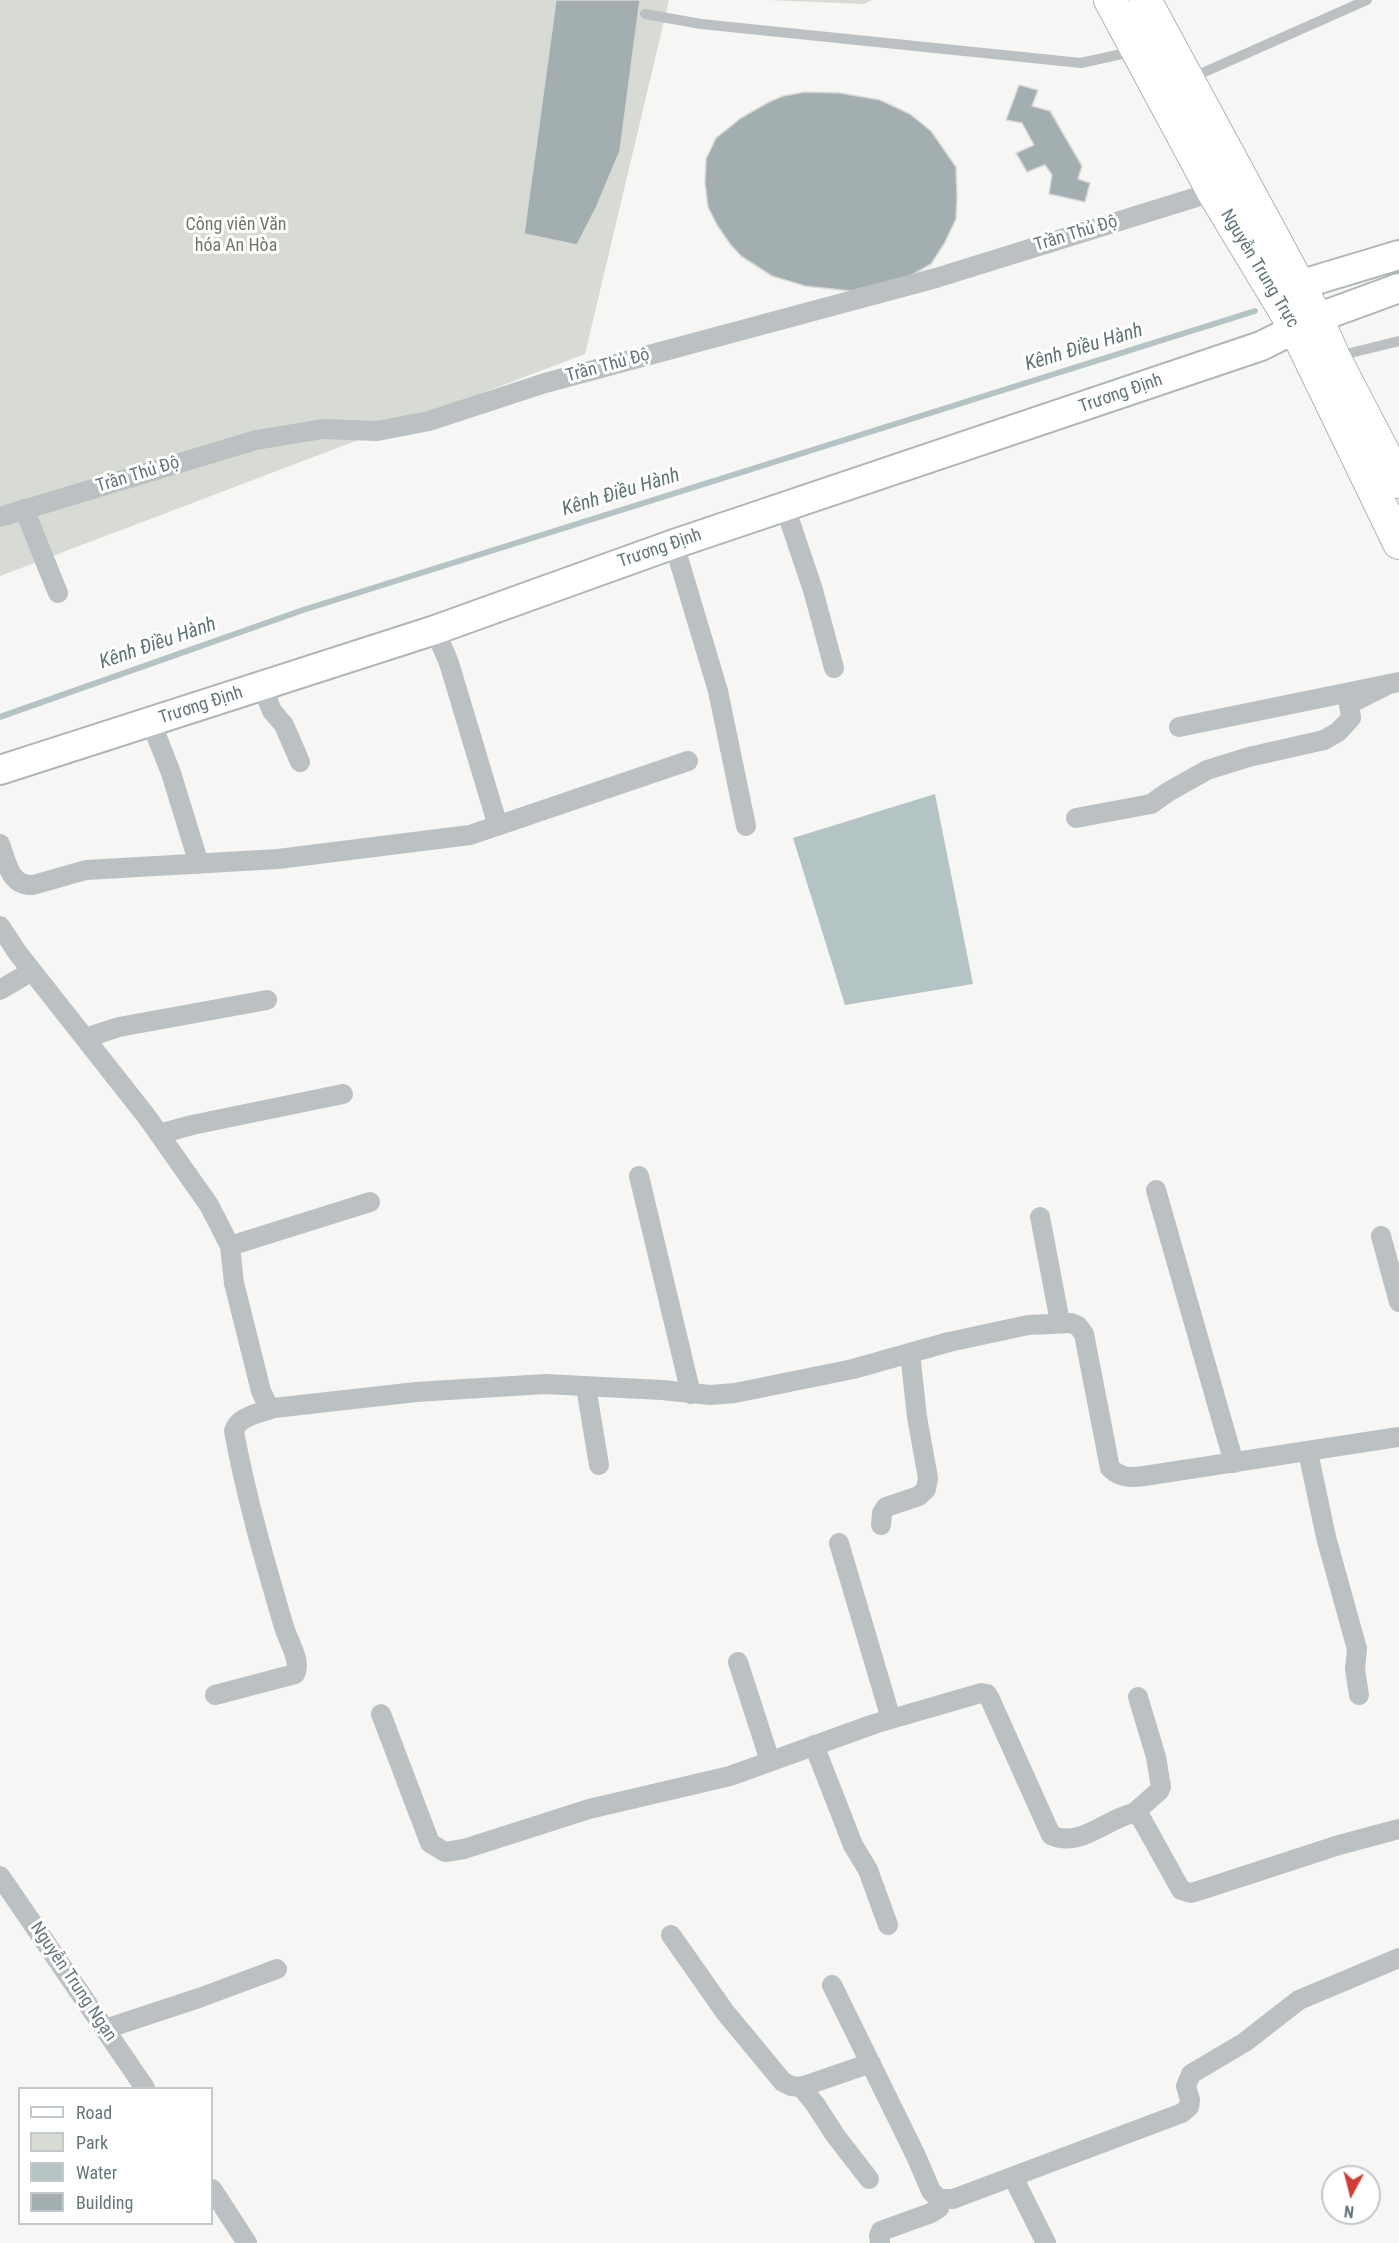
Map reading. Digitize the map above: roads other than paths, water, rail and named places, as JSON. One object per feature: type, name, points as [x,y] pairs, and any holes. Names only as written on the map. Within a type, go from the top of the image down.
[{"type":"main road","name":"Nguyễn Trung Trực","points":[[1110,0],[1214,192],[1287,290]]},
{"type":"main road","name":"Nguyễn Trung Trực","points":[[1145,0],[1188,79],[1287,290],[1306,323],[1399,543]]},
{"type":"main road","points":[[1137,50],[1166,37]]},
{"type":"main road","name":"Nguyễn Trung Trực","points":[[1306,323],[1334,357],[1399,482]]},
{"type":"street","name":"Trần Thủ Độ","points":[[0,517],[256,440],[323,429],[376,431],[429,420],[545,383],[936,278],[1214,192]]},
{"type":"street","points":[[1287,290],[1399,255]]},
{"type":"street","name":"Trương Định","points":[[0,770],[435,630],[674,544],[1261,346],[1306,323],[1399,288]]},
{"type":"street","points":[[785,507],[813,590],[834,668]]},
{"type":"street","points":[[24,509],[58,593]]},
{"type":"street","points":[[674,544],[718,691],[746,826]]},
{"type":"street","points":[[435,630],[449,663],[498,826]]},
{"type":"street","points":[[1179,727],[1392,684]]},
{"type":"street","points":[[1076,818],[1151,804],[1207,770],[1249,757],[1324,740],[1338,732],[1351,718],[1349,704],[1392,684]]},
{"type":"street","points":[[262,686],[272,711],[284,725],[300,762]]},
{"type":"street","points":[[151,722],[171,773],[199,864]]},
{"type":"street","points":[[0,844],[13,877],[24,885],[86,870],[278,859],[470,835],[688,761]]},
{"type":"street","points":[[0,926],[32,971],[159,1134],[209,1205],[230,1246],[234,1282],[261,1391],[268,1406],[274,1408]]},
{"type":"street","points":[[0,990],[32,971]]},
{"type":"street","points":[[85,1038],[119,1027],[267,1000]]},
{"type":"street","points":[[159,1134],[343,1094]]},
{"type":"street","points":[[639,1176],[691,1394]]},
{"type":"street","points":[[1156,1190],[1234,1463]]},
{"type":"street","points":[[230,1246],[370,1202]]},
{"type":"street","points":[[1040,1216],[1060,1322]]},
{"type":"street","points":[[1381,1236],[1399,1302]]},
{"type":"street","points":[[215,1695],[295,1674],[297,1671],[298,1664],[285,1631],[261,1545],[234,1431],[236,1424],[274,1408],[482,1387],[545,1384],[710,1395],[735,1393],[853,1369],[995,1332],[1028,1325],[1060,1322],[1078,1326],[1084,1334],[1110,1468],[1129,1478],[1399,1437]]},
{"type":"street","points":[[881,1525],[882,1513],[886,1507],[920,1496],[926,1490],[928,1478],[917,1417],[910,1353]]},
{"type":"street","points":[[586,1387],[599,1465]]},
{"type":"street","points":[[1308,1452],[1321,1516],[1356,1649],[1355,1669],[1359,1695]]},
{"type":"street","points":[[839,1543],[891,1719]]},
{"type":"street","points":[[738,1662],[770,1761]]},
{"type":"street","points":[[381,1714],[430,1843],[446,1852],[464,1849],[589,1809],[730,1776],[891,1719],[981,1693],[987,1694],[1052,1835],[1059,1839],[1068,1839],[1104,1827],[1125,1815],[1134,1814],[1141,1818],[1181,1890],[1191,1893],[1399,1828]]},
{"type":"street","points":[[1134,1814],[1161,1787],[1156,1756],[1138,1697]]},
{"type":"street","points":[[814,1745],[853,1845],[868,1870],[888,1925]]},
{"type":"street","name":"Nguyễn Trung Ngạn","points":[[0,1876],[144,2087]]},
{"type":"street","points":[[671,1935],[725,2012],[783,2082],[801,2087],[871,2063]]},
{"type":"street","points":[[832,1985],[931,2191],[939,2199],[953,2199],[1182,2113],[1189,2107],[1190,2100],[1186,2086],[1191,2074],[1245,2042],[1299,2000],[1399,1959]]},
{"type":"street","points":[[105,2029],[277,1969]]},
{"type":"street","points":[[801,2087],[869,2179]]},
{"type":"street","points":[[1013,2177],[1047,2243]]},
{"type":"street","points":[[213,2190],[248,2243]]},
{"type":"street","points":[[880,2243],[881,2231],[931,2213],[939,2208],[939,2199]]},
{"type":"lane","points":[[1188,79],[1366,0]]},
{"type":"lane","points":[[645,14],[701,24],[1081,63],[1137,50]]},
{"type":"lane","points":[[1334,357],[1399,341]]},
{"type":"water","points":[[935,794],[973,984],[845,1005],[793,838]]},
{"type":"waterway","name":"Kênh Điều Hành","points":[[0,717],[303,610],[1255,311]]},
{"type":"park label","name":"Công viên Văn hóa An Hòa","points":[[236,235]]}]
